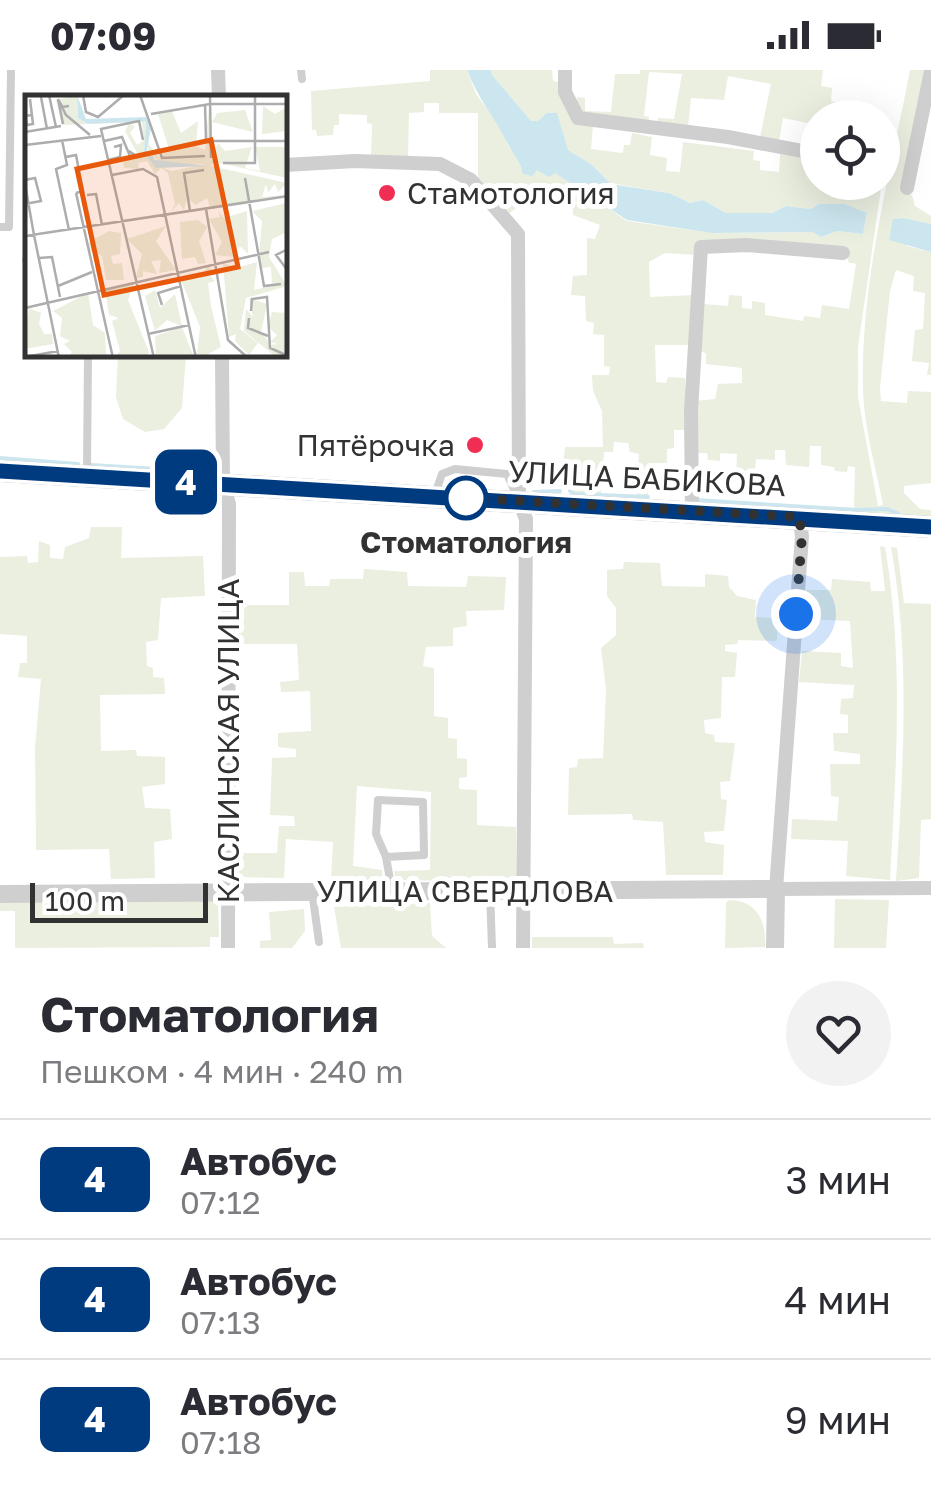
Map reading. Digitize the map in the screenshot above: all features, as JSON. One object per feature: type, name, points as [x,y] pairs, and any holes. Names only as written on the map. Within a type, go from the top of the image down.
[{"type":"main road","name":"УЛИЦА БАБИКОВА","points":[[0,471],[931,527]]},
{"type":"street","points":[[564,70],[569,104],[578,118],[800,151]]},
{"type":"street","points":[[907,188],[931,72]]},
{"type":"street","points":[[288,165],[355,161],[440,164],[471,180],[518,234],[518,500],[526,519],[523,948]]},
{"type":"street","points":[[692,510],[691,411],[701,247],[747,245],[844,254]]},
{"type":"street","name":"КАСЛИНСКАЯ УЛИЦА","points":[[222,358],[223,484],[228,504],[228,948]]},
{"type":"street","points":[[775,948],[802,536],[799,517]]},
{"type":"street","name":"УЛИЦА СВЕРДЛОВА","points":[[0,894],[931,888]]},
{"type":"lane","points":[[0,227],[9,227],[11,70]]},
{"type":"lane","points":[[86,476],[88,358]]},
{"type":"lane","points":[[386,856],[424,855],[423,802],[378,800],[376,834],[386,856],[392,892]]},
{"type":"lane","points":[[490,891],[492,948]]},
{"type":"lane","points":[[312,892],[319,942]]},
{"type":"shaded area","points":[[430,70],[467,70],[476,94],[522,164],[555,172],[627,221],[713,233],[812,232],[823,237],[837,231],[863,234],[867,214],[844,204],[819,204],[811,209],[786,206],[772,213],[726,213],[703,200],[690,203],[669,193],[610,183],[591,164],[568,150],[559,123],[531,121],[491,70],[552,70],[553,81],[561,83],[593,126],[591,149],[623,153],[624,145],[630,145],[632,133],[652,137],[650,155],[667,158],[666,171],[680,172],[683,142],[754,151],[753,160],[760,161],[760,170],[779,172],[780,154],[800,158],[800,200],[879,200],[858,347],[858,397],[878,506],[883,505],[863,391],[866,310],[884,200],[900,200],[900,120],[910,70],[927,70],[902,190],[912,195],[915,206],[931,216],[931,224],[893,219],[907,246],[931,252],[931,375],[927,375],[929,363],[912,361],[915,330],[923,329],[925,293],[913,291],[914,276],[896,270],[890,291],[880,388],[881,401],[907,403],[908,391],[931,392],[931,483],[904,486],[904,493],[920,509],[931,510],[931,518],[828,511],[828,507],[854,508],[855,467],[848,466],[847,472],[821,465],[821,446],[810,446],[809,467],[786,465],[785,450],[775,450],[775,460],[756,459],[754,479],[736,477],[737,454],[720,453],[720,461],[708,460],[707,453],[697,453],[695,401],[715,399],[718,384],[742,383],[742,368],[706,364],[706,353],[698,351],[703,304],[728,306],[729,295],[742,296],[742,308],[752,309],[752,301],[765,303],[765,315],[803,321],[804,316],[820,318],[822,305],[849,309],[856,264],[848,262],[849,250],[749,240],[696,255],[665,253],[649,262],[650,297],[694,295],[690,345],[655,345],[656,382],[666,383],[668,377],[685,378],[686,430],[674,430],[674,448],[667,449],[667,463],[649,463],[648,496],[637,496],[639,454],[630,452],[628,443],[614,442],[613,452],[604,452],[601,494],[574,493],[570,487],[561,487],[565,447],[603,447],[602,411],[593,391],[592,375],[609,375],[610,367],[604,366],[604,335],[593,334],[594,323],[586,321],[585,296],[571,295],[573,276],[587,275],[587,238],[595,239],[600,225],[573,215],[573,199],[562,185],[540,184],[533,196],[508,214],[478,181],[478,113],[439,113],[439,103],[424,103],[424,112],[409,113],[408,159],[371,157],[372,124],[367,123],[367,115],[339,114],[339,125],[334,125],[333,135],[317,136],[316,130],[312,130],[311,91],[430,81]]},
{"type":"shaded area","points":[[640,70],[823,70],[821,86],[832,88],[831,100],[800,100],[800,121],[783,118],[779,141],[760,137],[771,84],[728,76],[724,100],[691,98],[688,127],[657,125],[658,118],[674,119],[682,74],[649,72],[644,116],[649,117],[648,123],[576,111],[577,97],[585,98],[585,111],[611,112],[615,74],[640,74]]},
{"type":"shaded area","points":[[118,358],[186,358],[182,408],[164,429],[145,432],[123,419],[116,397]]},
{"type":"shaded area","points":[[91,527],[122,527],[121,558],[203,556],[205,596],[161,598],[158,640],[146,642],[147,666],[153,668],[153,677],[164,678],[165,694],[100,695],[101,751],[136,750],[137,756],[165,757],[165,784],[142,787],[145,808],[170,809],[172,839],[154,842],[155,878],[111,879],[109,849],[36,850],[35,748],[41,679],[18,677],[20,663],[27,663],[27,636],[0,634],[0,557],[27,556],[28,563],[38,562],[39,541],[50,545],[50,558],[63,559],[65,547],[89,538]]},
{"type":"shaded area","points":[[880,546],[885,547],[891,589],[897,672],[890,880],[846,876],[848,841],[791,839],[792,819],[837,821],[839,797],[831,796],[830,764],[860,764],[860,754],[834,751],[833,733],[848,733],[848,715],[840,714],[841,699],[853,698],[854,685],[799,682],[802,651],[841,653],[841,666],[853,668],[850,621],[804,619],[805,590],[831,590],[832,579],[870,582],[871,591],[885,591]]},
{"type":"shaded area","points":[[891,547],[897,548],[904,603],[931,604],[931,819],[921,820],[919,878],[896,881],[903,672]]},
{"type":"shaded area","points":[[624,562],[660,563],[662,586],[705,587],[705,574],[728,576],[729,587],[737,596],[756,600],[755,617],[772,618],[773,609],[778,608],[777,641],[738,640],[737,644],[725,645],[725,651],[737,653],[735,677],[722,677],[721,718],[704,720],[705,733],[714,735],[715,742],[735,743],[730,781],[720,782],[721,799],[727,800],[724,831],[704,832],[705,842],[724,845],[723,875],[666,875],[663,822],[633,820],[632,814],[568,815],[569,768],[577,767],[578,759],[603,758],[606,690],[601,648],[616,635],[616,608],[607,596],[607,570],[623,569]]},
{"type":"shaded area","points":[[364,569],[407,572],[408,586],[466,587],[468,576],[506,577],[504,610],[466,611],[467,626],[453,628],[453,646],[426,647],[423,666],[434,668],[434,716],[448,718],[448,738],[457,739],[457,758],[467,759],[467,777],[459,778],[459,789],[477,790],[477,825],[516,827],[517,882],[396,880],[394,871],[430,870],[431,792],[357,786],[353,866],[382,870],[383,880],[331,880],[333,842],[286,839],[284,878],[234,877],[233,853],[277,853],[279,826],[295,826],[294,816],[270,815],[272,758],[296,757],[296,749],[278,747],[278,733],[311,731],[310,691],[281,692],[280,682],[299,680],[297,644],[232,644],[232,605],[289,605],[289,572],[304,572],[305,586],[329,586],[330,579],[363,579]]},
{"type":"shaded area","points":[[218,898],[219,937],[210,937],[210,947],[15,948],[15,911],[0,911],[0,903]]},
{"type":"shaded area","points":[[835,899],[889,900],[886,948],[834,948]]},
{"type":"shaded area","points":[[729,900],[746,904],[758,914],[765,947],[725,948]]},
{"type":"shaded area","points":[[430,903],[432,936],[446,948],[341,948],[334,907]]},
{"type":"shaded area","points":[[304,909],[305,931],[292,948],[260,948],[260,941],[271,940],[269,912]]},
{"type":"shaded area","points":[[532,937],[613,937],[614,944],[643,943],[644,948],[532,948]]},
{"type":"water","points":[[467,70],[491,70],[531,121],[557,113],[568,150],[591,164],[611,184],[669,193],[690,203],[703,200],[726,213],[772,213],[786,206],[811,209],[819,204],[844,204],[867,213],[863,234],[837,231],[822,237],[812,232],[712,233],[627,220],[555,173],[549,177],[537,170],[532,176],[523,174]]},
{"type":"water","points":[[893,219],[931,224],[931,252],[889,240]]},
{"type":"waterway","points":[[0,458],[78,464]]},
{"type":"waterway","points":[[91,465],[191,471]]},
{"type":"waterway","points":[[534,492],[560,491]]},
{"type":"waterway","points":[[570,491],[648,497]]},
{"type":"waterway","points":[[695,500],[887,509],[899,514]]},
{"type":"bus line","name":"4","points":[[0,471],[931,527]]},
{"type":"place","name":"Стамотология","points":[[387,193]]},
{"type":"place","name":"Пятёрочка","points":[[475,445]]},
{"type":"place","name":"Стоматология","points":[[466,498]]},
{"type":"route","points":[[466,498],[799,517],[802,536],[796,614]]}]
